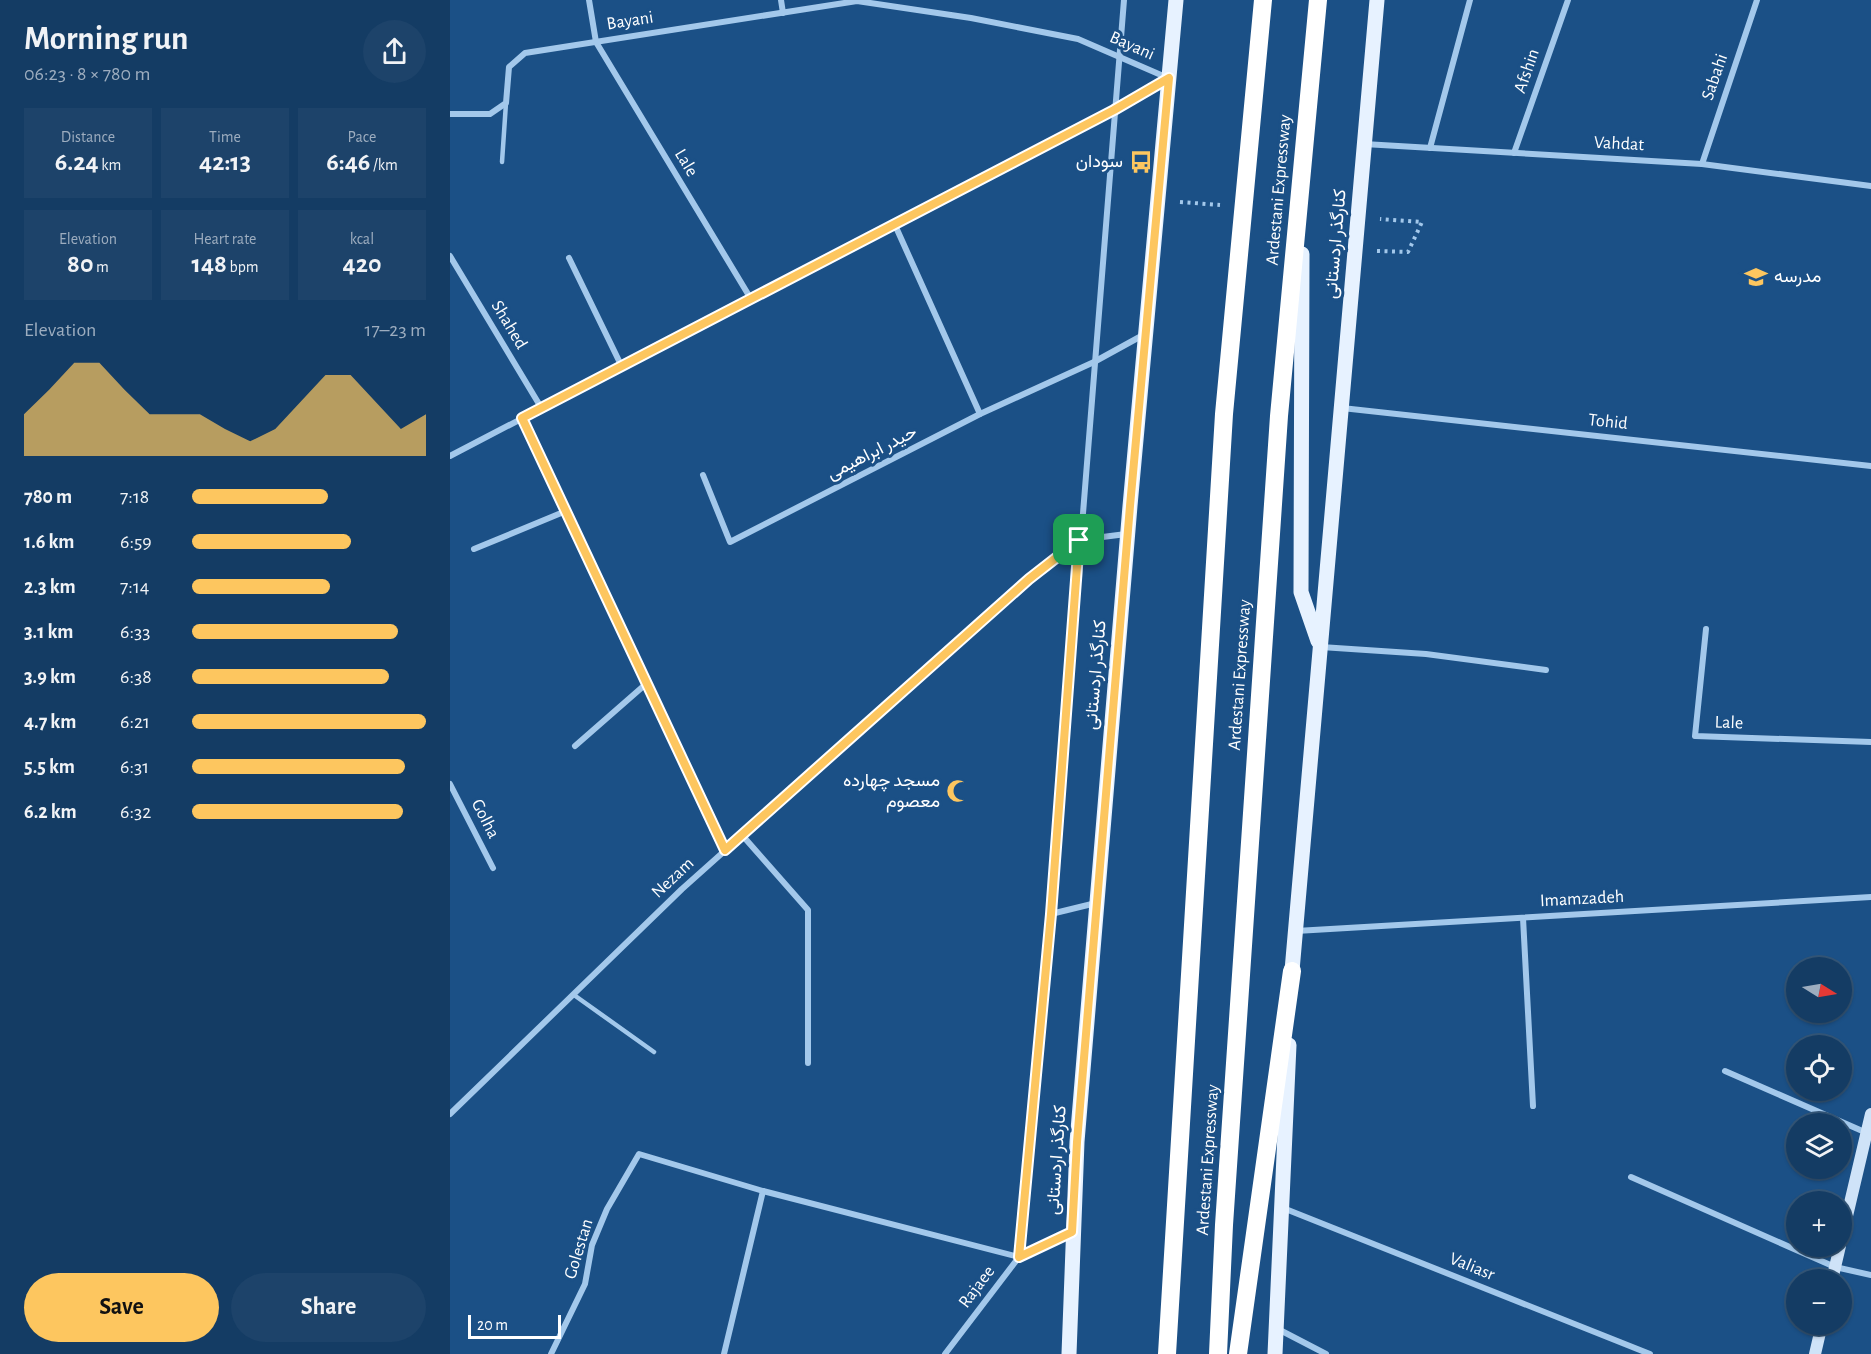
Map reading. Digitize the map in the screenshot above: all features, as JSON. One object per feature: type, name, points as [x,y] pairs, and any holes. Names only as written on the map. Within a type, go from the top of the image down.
[{"type":"highway","name":"Ardestani Expressway","points":[[1167,1354],[1224,414],[1263,0]]},
{"type":"highway","name":"Ardestani Expressway","points":[[1218,1354],[1224,1225],[1279,416],[1318,0]]},
{"type":"highway","points":[[1238,1354],[1292,971]]},
{"type":"main road","name":"کنارگذر اردستانی","points":[[1070,1354],[1072,1232],[1097,903],[1176,0]]},
{"type":"main road","name":"کنارگذر اردستانی","points":[[1275,1354],[1292,971],[1377,0]]},
{"type":"main road","points":[[1302,174],[1301,592],[1320,647]]},
{"type":"street","points":[[589,0],[596,42]]},
{"type":"street","points":[[781,0],[783,13]]},
{"type":"street","points":[[724,1354],[763,1191],[1019,1257],[1051,914],[1079,540],[1124,0]]},
{"type":"street","points":[[1430,148],[1470,0]]},
{"type":"street","name":"Afshin","points":[[1514,153],[1568,0]]},
{"type":"street","name":"Sabahi","points":[[1702,164],[1757,0]]},
{"type":"street","name":"Bayani","points":[[506,104],[509,67],[525,53],[857,1],[971,18],[1078,39],[1169,78]]},
{"type":"street","name":"Lale","points":[[596,42],[751,299]]},
{"type":"street","points":[[450,456],[1114,110],[1169,78]]},
{"type":"street","points":[[450,114],[490,114],[506,104]]},
{"type":"street","name":"Vahdat","points":[[1364,144],[1702,164],[1871,186]]},
{"type":"street","points":[[895,225],[980,414]]},
{"type":"street","name":"Shahed","points":[[450,256],[452,265],[542,409]]},
{"type":"street","points":[[569,258],[622,367]]},
{"type":"street","name":"حیدر ابراهیمی","points":[[702,475],[730,542],[980,414],[1094,362],[1145,334]]},
{"type":"street","name":"Tohid","points":[[1341,408],[1871,466]]},
{"type":"street","points":[[522,418],[725,850]]},
{"type":"street","points":[[474,549],[566,511]]},
{"type":"street","name":"Nezam","points":[[450,1114],[682,889],[1029,579],[1079,540],[1128,533]]},
{"type":"street","name":"Lale","points":[[1706,629],[1694,733],[1697,737],[1871,742]]},
{"type":"street","points":[[1320,647],[1426,654],[1546,670]]},
{"type":"street","points":[[575,746],[647,683]]},
{"type":"street","name":"Golha","points":[[450,784],[493,868]]},
{"type":"street","points":[[742,835],[807,910],[808,1063]]},
{"type":"street","name":"Imamzadeh","points":[[1295,932],[1871,897]]},
{"type":"street","points":[[1051,914],[1097,903]]},
{"type":"street","points":[[1523,918],[1533,1106]]},
{"type":"street","points":[[1725,1071],[1869,1134]]},
{"type":"street","points":[[1852,1199],[1869,1134],[1871,1114]]},
{"type":"street","name":"Golestan","points":[[551,1354],[585,1284],[592,1245],[608,1209],[639,1154],[763,1191]]},
{"type":"street","points":[[1630,1177],[1826,1269]]},
{"type":"street","name":"Valiasr","points":[[1282,1208],[1650,1354]]},
{"type":"street","name":"Rajaee","points":[[945,1354],[1019,1257],[1072,1232]]},
{"type":"street","points":[[1852,1274],[1871,1275]]},
{"type":"street","points":[[1276,1328],[1326,1354]]},
{"type":"street","points":[[1815,1354],[1819,1335]]},
{"type":"lane","points":[[502,162],[506,104]]},
{"type":"lane","points":[[574,994],[654,1052]]},
{"type":"path","points":[[1355,250],[1408,252],[1422,222]]},
{"type":"place","name":"سودان","points":[[1141,162]]},
{"type":"place","name":"مدرسه","points":[[1756,277]]},
{"type":"place","name":"مسجد چهارده معصوم","points":[[958,791]]},
{"type":"route","points":[[1169,78],[1130,506],[1077,1142],[1072,1232],[1019,1257],[1051,914],[1079,540],[1029,579],[725,850],[522,418],[1114,110],[1169,78]]}]
